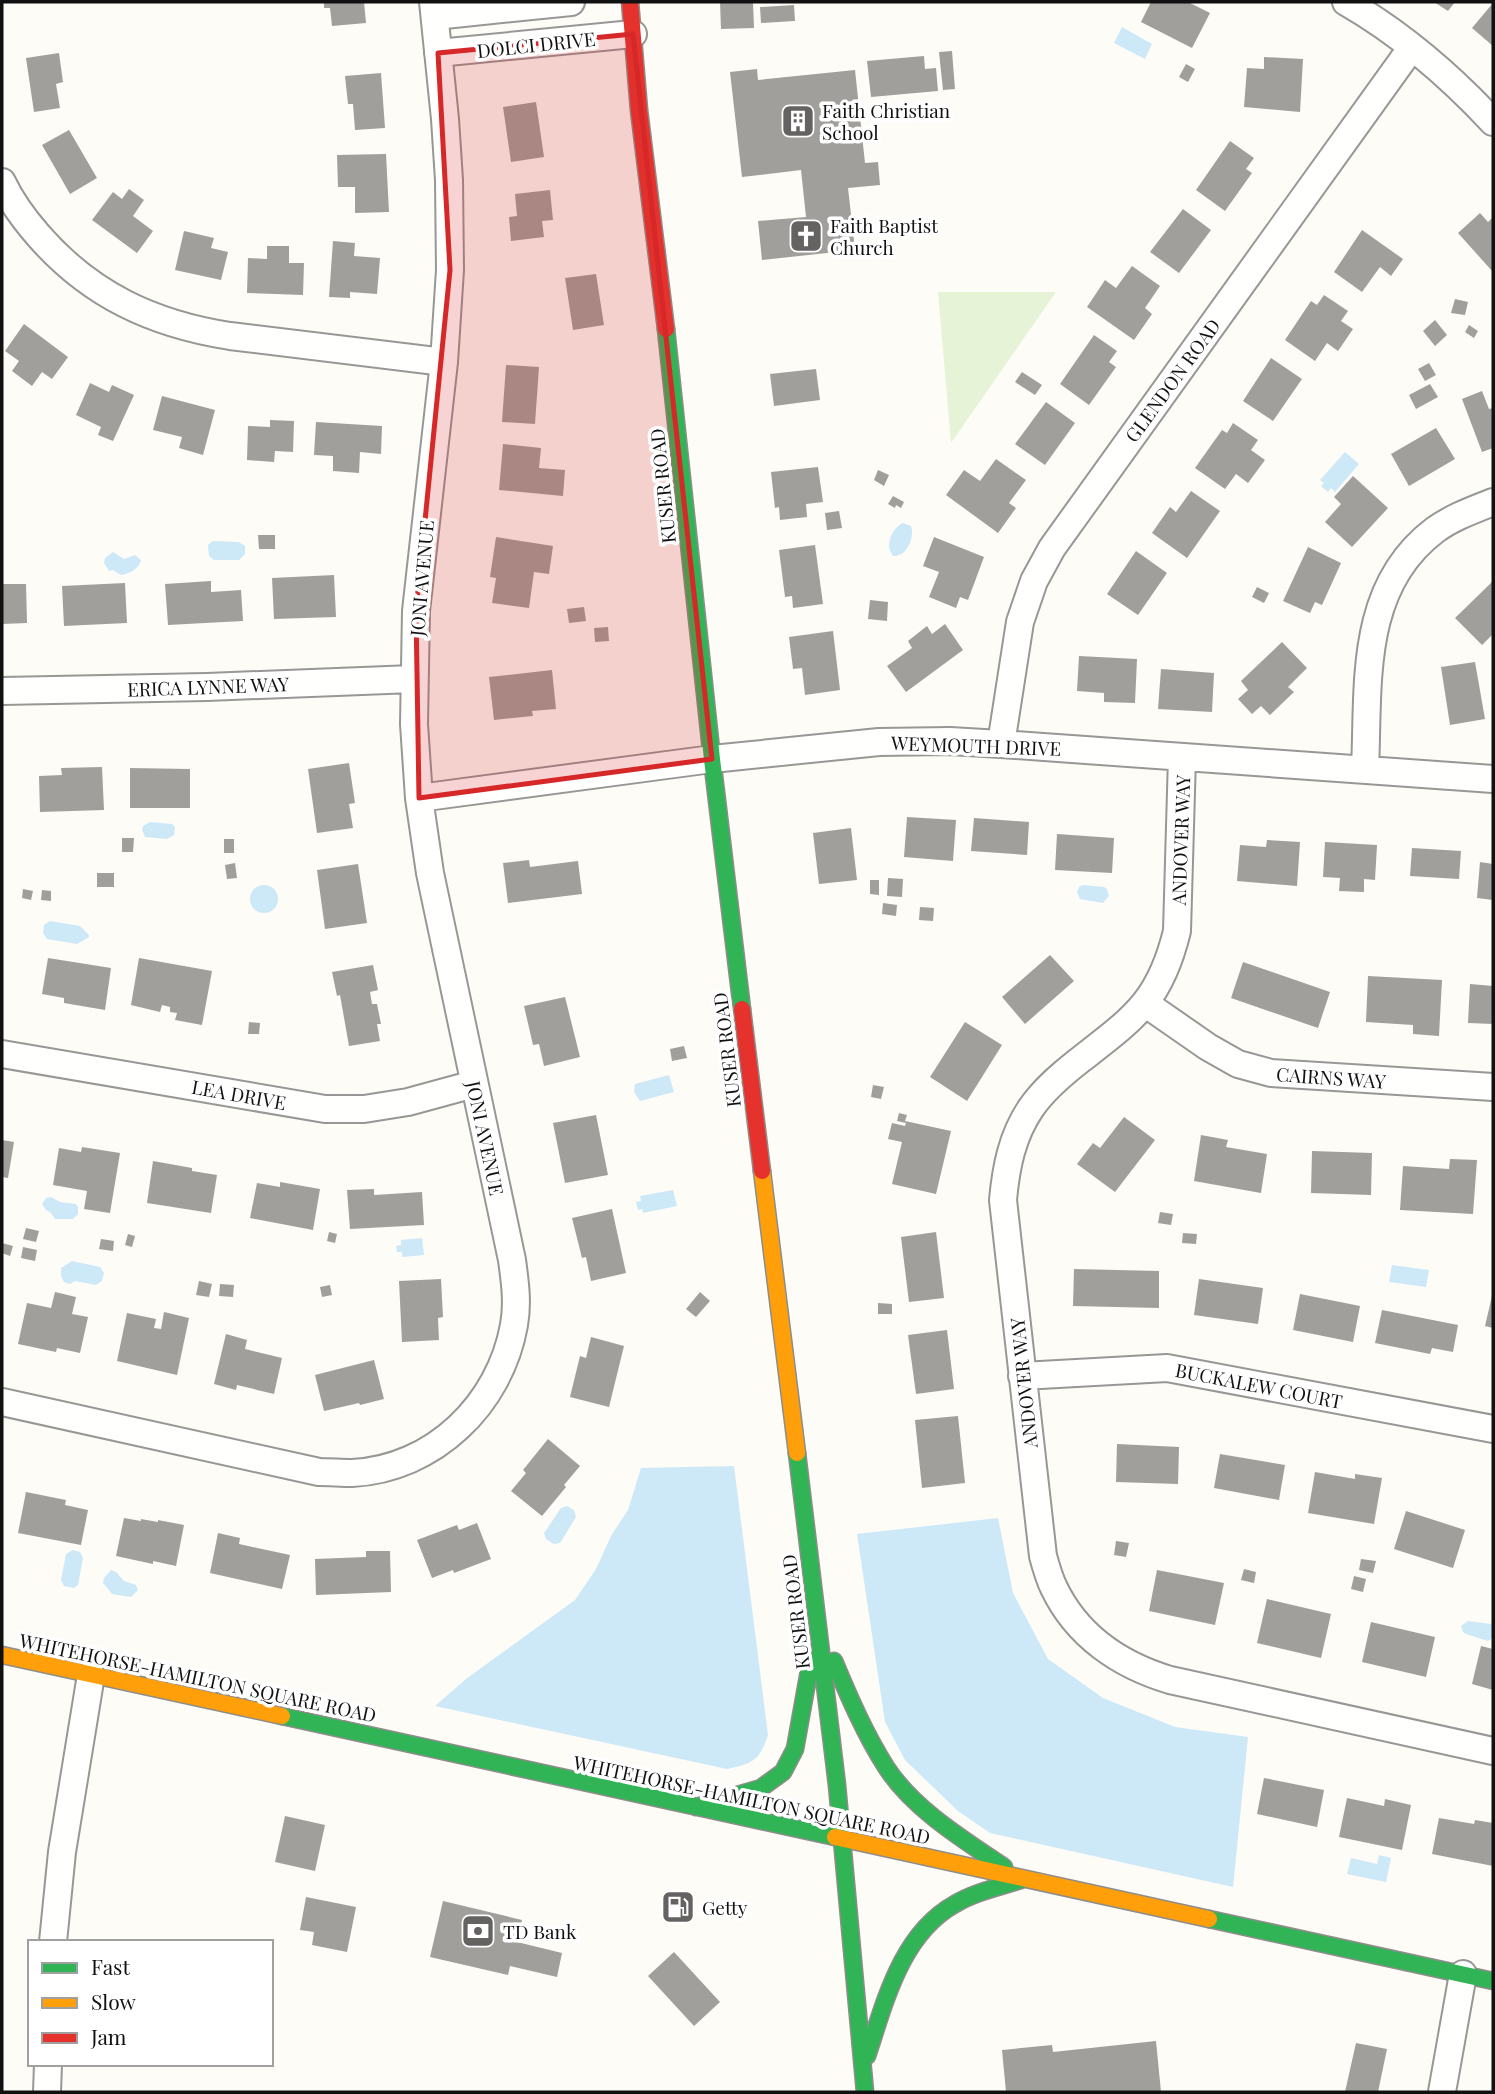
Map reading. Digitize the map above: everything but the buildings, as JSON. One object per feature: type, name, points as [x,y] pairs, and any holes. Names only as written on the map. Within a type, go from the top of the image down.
[{"type":"street","name":"DOLCI DRIVE","points":[[434,9],[571,2]]},
{"type":"street","name":"KUSER ROAD","points":[[630,2],[639,110],[663,303],[712,759],[818,1624],[842,1840],[865,2092]]},
{"type":"street","points":[[1346,2],[1412,47],[1465,93],[1493,122]]},
{"type":"street","name":"JONI AVENUE","points":[[2,1402],[319,1472],[353,1473],[386,1467],[417,1456],[446,1439],[471,1416],[491,1390],[504,1362],[514,1324],[516,1294],[512,1260],[430,873],[419,798],[414,724],[416,611],[444,362],[450,270],[449,180],[434,9]]},
{"type":"street","name":"DOLCI DRIVE","points":[[438,53],[633,34]]},
{"type":"street","name":"GLENDON ROAD","points":[[1000,744],[1020,622],[1034,581],[1052,548],[1412,47]]},
{"type":"street","points":[[2,182],[26,222],[53,253],[84,279],[113,298],[161,320],[195,331],[444,362]]},
{"type":"street","points":[[1365,770],[1372,639],[1379,608],[1393,579],[1409,555],[1434,531],[1462,514],[1493,502]]},
{"type":"street","name":"ERICA LYNNE WAY","points":[[2,691],[413,679]]},
{"type":"street","name":"WEYMOUTH DRIVE","points":[[419,798],[712,759],[879,742],[950,741],[1000,744],[1493,779]]},
{"type":"street","name":"ANDOVER WAY","points":[[1182,757],[1177,931],[1170,959],[1159,985],[1146,1004],[1124,1026],[1053,1081],[1031,1108],[1016,1136],[1006,1168],[1003,1200],[1043,1556],[1054,1587],[1070,1615],[1089,1637],[1117,1659],[1149,1674],[1493,1751]]},
{"type":"street","name":"CAIRNS WAY","points":[[1146,1004],[1208,1047],[1238,1064],[1271,1073],[1493,1087]]},
{"type":"street","name":"LEA DRIVE","points":[[2,1054],[325,1109],[364,1110],[408,1102],[474,1084]]},
{"type":"street","name":"BUCKALEW COURT","points":[[1022,1376],[1167,1368],[1493,1429]]},
{"type":"street","points":[[695,1808],[761,1788],[783,1772],[795,1749],[818,1624]]},
{"type":"street","points":[[818,1624],[857,1715],[887,1769],[919,1805],[955,1834],[1023,1879]]},
{"type":"street","name":"WHITEHORSE-HAMILTON SQUARE ROAD","points":[[2,1655],[1493,1981]]},
{"type":"street","points":[[53,1940],[62,1852],[91,1675]]},
{"type":"street","points":[[863,2066],[880,2015],[904,1959],[923,1930],[945,1909],[981,1892],[1023,1879]]},
{"type":"street","points":[[1442,2092],[1463,1974]]},
{"type":"street","points":[[47,2092],[48,2066]]},
{"type":"highlighted area","points":[[633,34],[712,759],[419,798],[416,611],[450,270],[438,53]]},
{"type":"green space","points":[[938,292],[1056,292],[951,443]]},
{"type":"water","points":[[1122,27],[1152,44],[1145,59],[1114,43]]},
{"type":"water","points":[[1345,452],[1359,464],[1335,492],[1331,488],[1328,492],[1321,486],[1324,483],[1320,480]]},
{"type":"water","points":[[903,523],[911,526],[911,541],[906,550],[893,556],[889,547],[890,538]]},
{"type":"water","points":[[213,541],[239,542],[245,546],[245,554],[239,560],[214,560],[209,556],[208,545]]},
{"type":"water","points":[[113,552],[124,559],[135,555],[141,560],[139,566],[121,575],[113,570],[109,571],[104,563],[105,558]]},
{"type":"water","points":[[150,822],[172,824],[175,827],[174,835],[167,839],[145,837],[143,826]]},
{"type":"water","points":[[264,885],[274,889],[278,899],[274,909],[264,913],[254,909],[250,899],[254,889]]},
{"type":"water","points":[[1083,885],[1104,887],[1109,896],[1103,903],[1080,899],[1077,892]]},
{"type":"water","points":[[50,921],[80,926],[89,937],[77,944],[47,939],[43,933],[44,925]]},
{"type":"water","points":[[669,1075],[674,1092],[640,1101],[634,1092],[635,1084]]},
{"type":"water","points":[[673,1190],[677,1206],[643,1213],[642,1209],[638,1210],[636,1202],[641,1201],[640,1196]]},
{"type":"water","points":[[51,1197],[60,1202],[76,1204],[78,1214],[73,1219],[55,1219],[42,1204],[46,1198]]},
{"type":"water","points":[[422,1238],[424,1255],[402,1257],[402,1252],[397,1252],[396,1246],[401,1245],[401,1240]]},
{"type":"water","points":[[72,1261],[100,1267],[104,1273],[102,1281],[96,1285],[64,1282],[61,1268]]},
{"type":"water","points":[[1392,1265],[1429,1270],[1426,1287],[1389,1282]]},
{"type":"water","points":[[734,1466],[768,1735],[754,1760],[727,1769],[435,1706],[466,1679],[575,1600],[596,1569],[611,1536],[628,1510],[641,1468]]},
{"type":"water","points":[[567,1506],[574,1510],[576,1517],[560,1543],[554,1544],[546,1539],[544,1533],[561,1508]]},
{"type":"water","points":[[998,1518],[1013,1593],[1048,1659],[1103,1698],[1175,1727],[1248,1737],[1233,1887],[990,1833],[958,1811],[905,1760],[885,1722],[857,1534]]},
{"type":"water","points":[[73,1550],[80,1552],[83,1558],[78,1585],[74,1588],[64,1586],[61,1580],[66,1554]]},
{"type":"water","points":[[111,1570],[124,1581],[136,1585],[138,1590],[131,1597],[112,1594],[103,1583]]},
{"type":"water","points":[[1468,1621],[1491,1624],[1493,1638],[1488,1641],[1463,1632],[1461,1626]]},
{"type":"water","points":[[1379,1855],[1391,1858],[1386,1882],[1347,1874],[1351,1858],[1377,1864]]},
{"type":"traffic: fast","points":[[666,329],[742,1009]]},
{"type":"traffic: fast","points":[[797,1453],[837,1785],[865,2092]]},
{"type":"traffic: fast","points":[[696,1807],[761,1788],[783,1772],[795,1749],[811,1660]]},
{"type":"traffic: fast","points":[[834,1661],[864,1728],[897,1782],[940,1823],[1004,1867]]},
{"type":"traffic: fast","points":[[282,1716],[835,1837]]},
{"type":"traffic: fast","points":[[867,2056],[897,1971],[921,1933],[936,1917],[955,1904],[987,1890],[1021,1880]]},
{"type":"traffic: fast","points":[[1209,1919],[1493,1981]]},
{"type":"traffic: slow","points":[[762,1171],[797,1453]]},
{"type":"traffic: slow","points":[[2,1655],[282,1716]]},
{"type":"traffic: slow","points":[[835,1837],[1209,1919]]},
{"type":"traffic: jam","points":[[630,2],[639,110],[666,329]]},
{"type":"traffic: jam","points":[[742,1009],[762,1171]]},
{"type":"place","name":"Faith Christian School","points":[[798,121]]},
{"type":"place","name":"Faith Baptist Church","points":[[806,236]]},
{"type":"place","name":"Getty","points":[[678,1907]]},
{"type":"place","name":"TD Bank","points":[[478,1931]]}]
